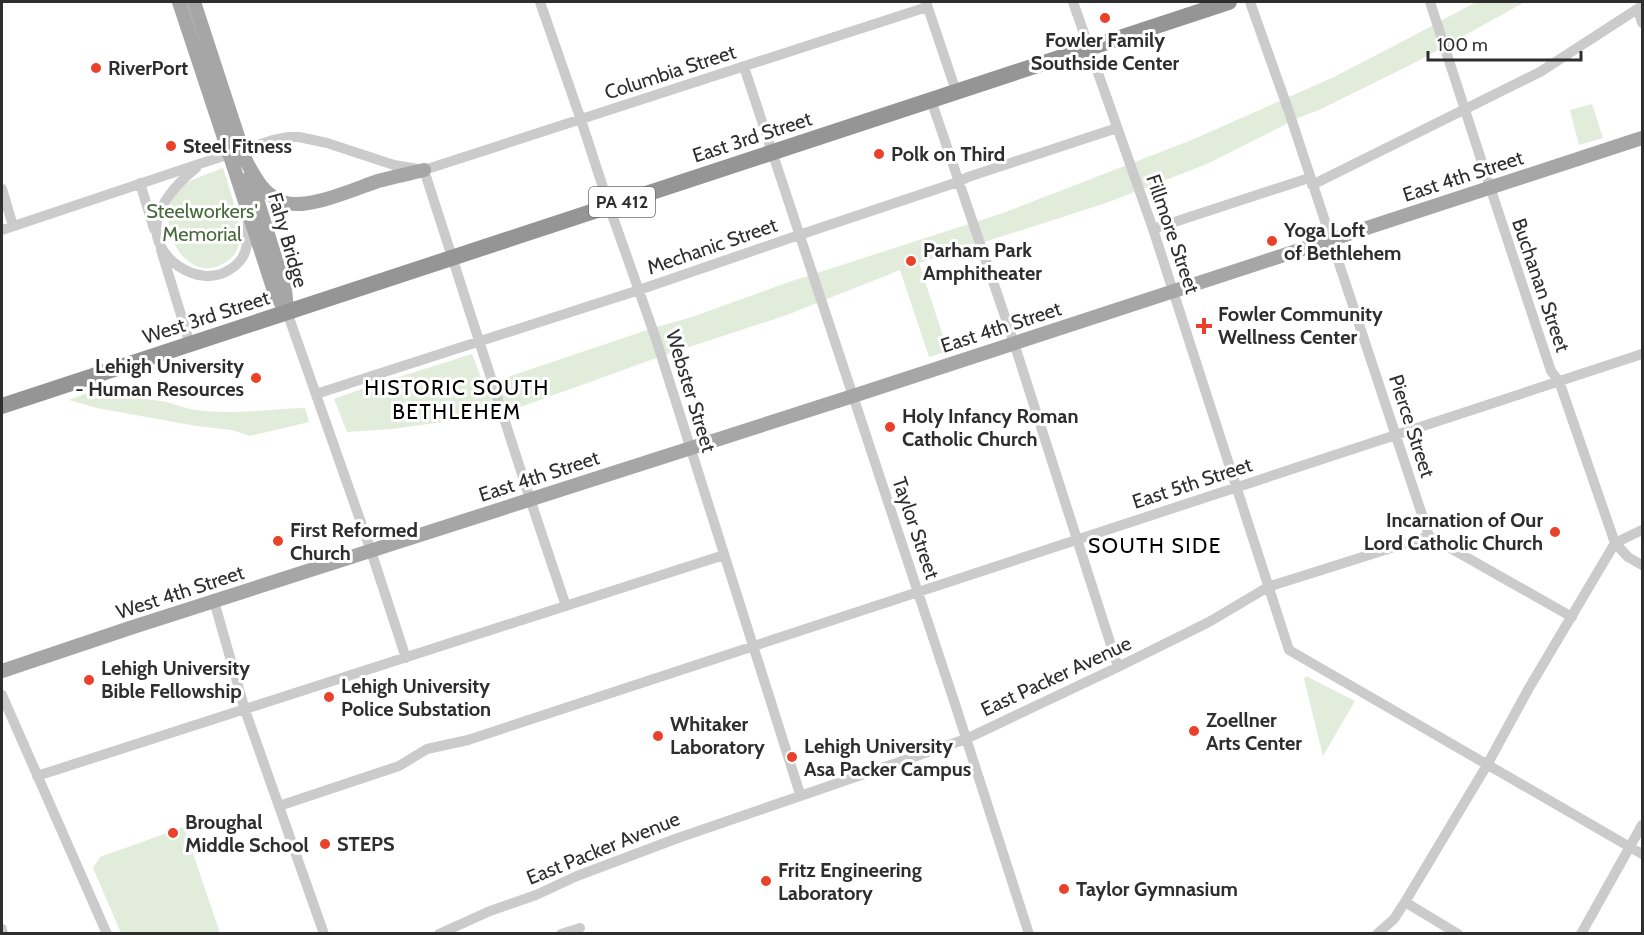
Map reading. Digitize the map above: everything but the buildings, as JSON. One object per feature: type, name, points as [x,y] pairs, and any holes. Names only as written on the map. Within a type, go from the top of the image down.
[{"type":"highway","name":"East 3rd Street","points":[[287,312],[1229,2]]},
{"type":"highway","name":"West 3rd Street","points":[[2,406],[287,312]]},
{"type":"main road","name":"Fahy Bridge","points":[[180,2],[285,289],[287,312]]},
{"type":"main road","name":"Fahy Bridge","points":[[194,2],[239,163],[248,208],[275,294],[287,312]]},
{"type":"main road","name":"East 4th Street","points":[[371,551],[1642,138]]},
{"type":"main road","points":[[239,163],[264,189],[281,201],[302,205],[380,180],[423,170]]},
{"type":"main road","name":"West 4th Street","points":[[2,671],[371,551]]},
{"type":"street","name":"Webster Street","points":[[540,2],[656,339],[800,794]]},
{"type":"street","name":"Fillmore Street","points":[[1073,2],[1153,229],[1289,650],[1487,765]]},
{"type":"street","name":"Pierce Street","points":[[1250,2],[1429,536]]},
{"type":"street","name":"Columbia Street","points":[[423,170],[744,67],[926,4]]},
{"type":"street","points":[[926,4],[956,91]]},
{"type":"street","name":"Buchanan Street","points":[[1431,4],[1551,371],[1559,381],[1615,543]]},
{"type":"street","points":[[1153,229],[1310,181],[1540,72],[1640,8],[1642,23]]},
{"type":"street","name":"Taylor Street","points":[[744,67],[1029,933]]},
{"type":"street","points":[[931,100],[1014,343],[1118,667]]},
{"type":"street","name":"Mechanic Street","points":[[316,394],[639,290],[1117,128]]},
{"type":"street","points":[[2,230],[273,140],[299,137],[327,143],[394,165],[423,170],[566,606]]},
{"type":"street","points":[[202,163],[189,173],[159,213],[156,224],[158,241],[174,263],[190,273],[207,277],[221,274],[239,262],[248,245],[248,208]]},
{"type":"street","points":[[140,183],[190,344]]},
{"type":"street","points":[[2,189],[13,226]]},
{"type":"street","points":[[287,312],[406,658]]},
{"type":"street","name":"East 5th Street","points":[[279,806],[399,766],[427,749],[468,740],[1642,354]]},
{"type":"street","points":[[1377,933],[1394,918],[1406,902],[1615,543],[1642,530]]},
{"type":"street","points":[[1429,536],[1572,617]]},
{"type":"street","name":"East Packer Avenue","points":[[439,933],[678,837],[966,739],[1118,667],[1225,613],[1268,587],[1429,536]]},
{"type":"street","points":[[1615,543],[1628,557],[1642,565]]},
{"type":"street","points":[[37,776],[724,555]]},
{"type":"street","points":[[214,601],[245,710],[324,933]]},
{"type":"street","points":[[2,695],[107,933]]},
{"type":"street","points":[[1487,765],[1642,854]]},
{"type":"street","points":[[1581,933],[1642,825]]},
{"type":"street","points":[[1406,902],[1458,933]]},
{"type":"street","points":[[561,933],[580,928]]},
{"type":"street","points":[[2,929],[3,933]]},
{"type":"green space","points":[[1476,2],[1525,2],[1416,62],[1207,164],[1106,203],[919,263],[948,351],[929,357],[900,270],[787,315],[662,356],[501,414],[392,429],[347,432],[334,399],[472,354],[484,385],[692,317],[789,282],[1003,213],[1194,139],[1334,77]]},
{"type":"green space","points":[[1592,104],[1603,138],[1579,145],[1570,110]]},
{"type":"green space","name":"Steelworkers' Memorial","points":[[223,168],[239,224],[239,246],[226,262],[211,268],[196,266],[184,257],[175,244],[169,229],[169,212],[174,197],[185,184]]},
{"type":"green space","points":[[116,382],[130,395],[192,409],[237,412],[305,408],[309,422],[250,436],[232,430],[196,426],[97,408],[69,400]]},
{"type":"green space","points":[[1306,676],[1355,701],[1323,756],[1304,679]]},
{"type":"green space","points":[[184,827],[220,933],[121,933],[93,868],[100,857]]},
{"type":"place","name":"Fowler Family Southside Center","points":[[1105,18]]},
{"type":"place","name":"RiverPort","points":[[96,68]]},
{"type":"place","name":"Steel Fitness","points":[[171,146]]},
{"type":"place","name":"Polk on Third","points":[[879,154]]},
{"type":"place","name":"Yoga Loft of Bethlehem","points":[[1272,241]]},
{"type":"place","name":"Parham Park Amphitheater","points":[[911,261]]},
{"type":"place","name":"Fowler Community Wellness Center","points":[[1204,326]]},
{"type":"place","name":"Lehigh University - Human Resources","points":[[256,378]]},
{"type":"place","name":"Holy Infancy Roman Catholic Church","points":[[890,427]]},
{"type":"place","name":"Incarnation of Our Lord Catholic Church","points":[[1555,532]]},
{"type":"place","name":"First Reformed Church","points":[[278,541]]},
{"type":"place","name":"Lehigh University Bible Fellowship","points":[[89,680]]},
{"type":"place","name":"Lehigh University Police Substation","points":[[329,697]]},
{"type":"place","name":"Zoellner Arts Center","points":[[1194,731]]},
{"type":"place","name":"Whitaker Laboratory","points":[[658,736]]},
{"type":"place","name":"Lehigh University Asa Packer Campus","points":[[792,757]]},
{"type":"place","name":"Broughal Middle School","points":[[173,833]]},
{"type":"place","name":"STEPS","points":[[325,844]]},
{"type":"place","name":"Fritz Engineering Laboratory","points":[[766,881]]},
{"type":"place","name":"Taylor Gymnasium","points":[[1064,889]]},
{"type":"district","name":"HISTORIC SOUTH BETHLEHEM","points":[[457,400]]},
{"type":"district","name":"SOUTH SIDE","points":[[1155,546]]}]
